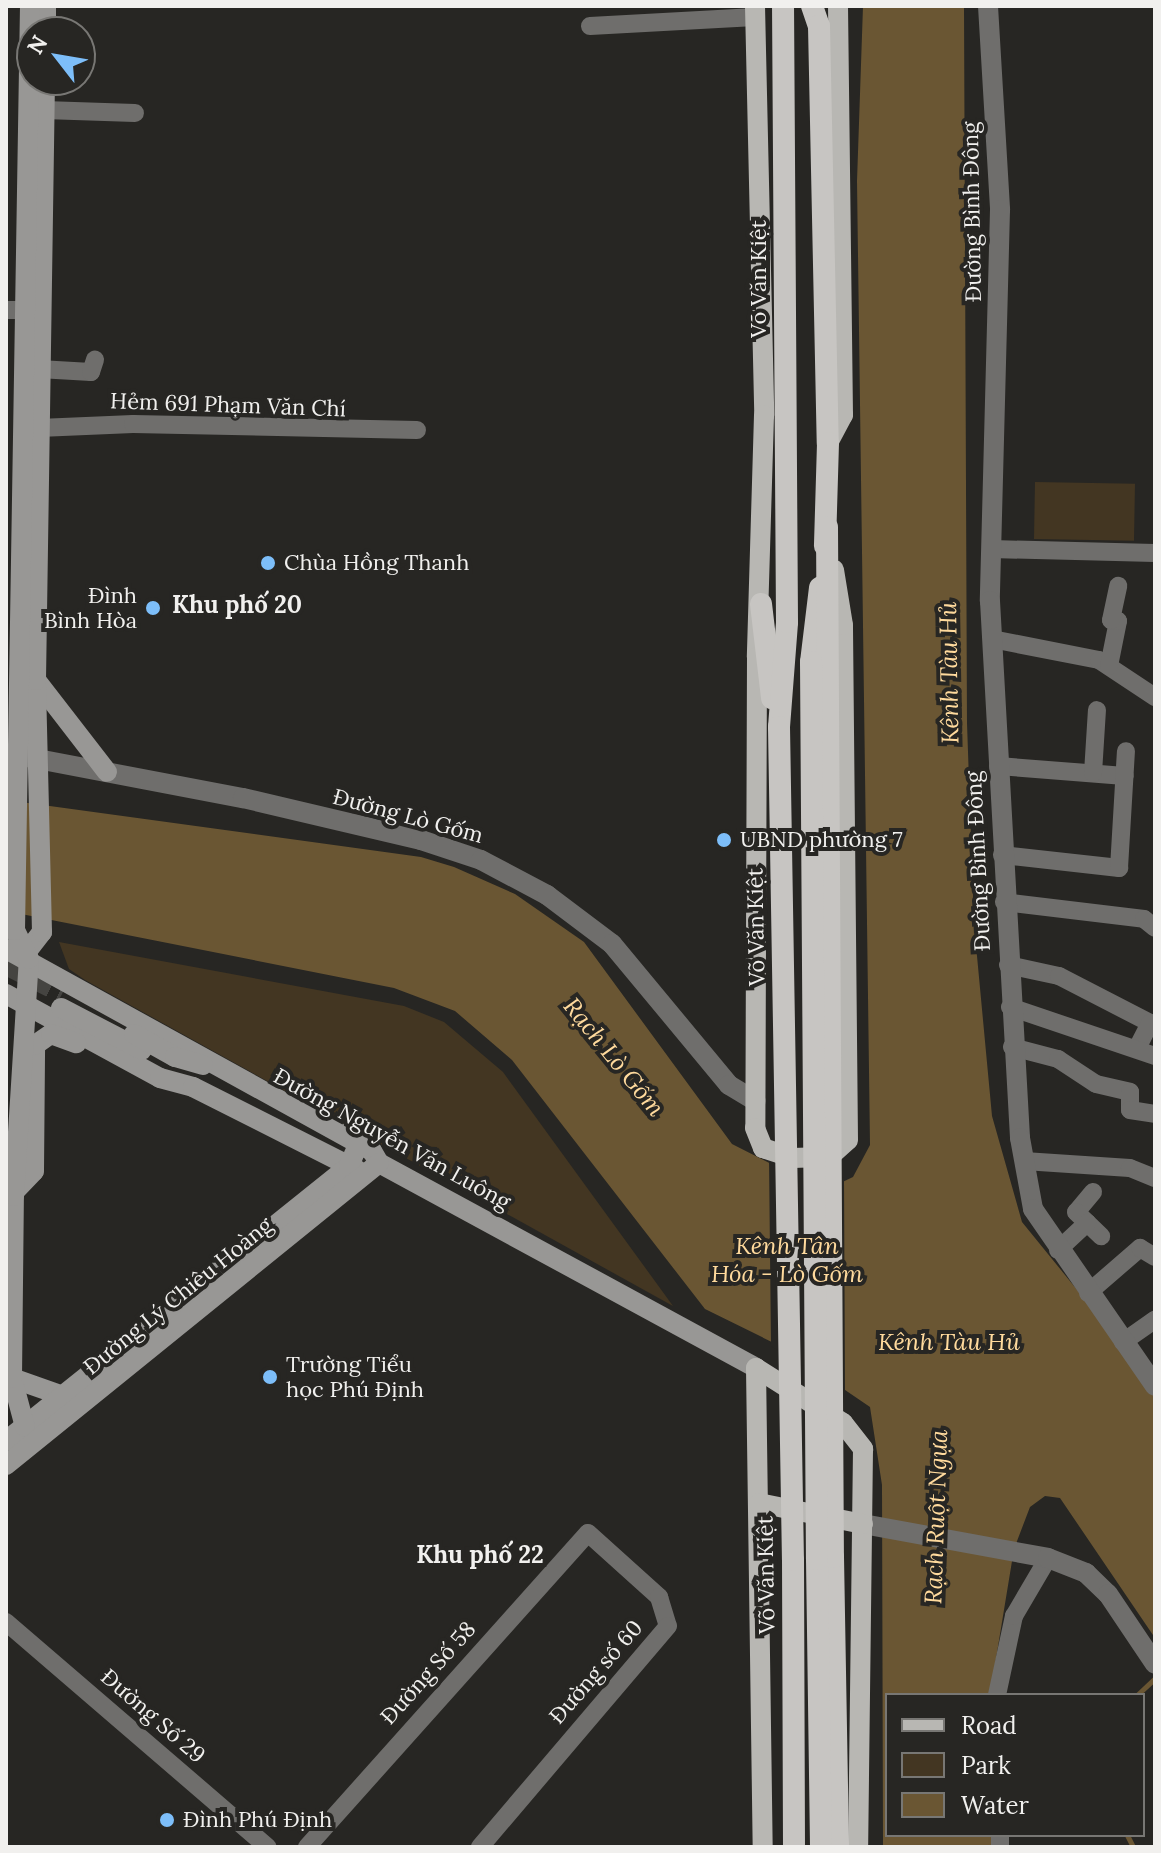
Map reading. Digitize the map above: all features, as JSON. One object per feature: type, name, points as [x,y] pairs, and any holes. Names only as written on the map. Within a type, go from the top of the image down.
[{"type":"highway","name":"Võ Văn Kiệt","points":[[783,6],[787,622],[779,727],[793,1560],[794,1847]]},
{"type":"highway","points":[[819,13],[828,443],[825,1558],[821,1847]]},
{"type":"highway","points":[[827,527],[811,662],[825,1558],[838,1847]]},
{"type":"highway","points":[[761,604],[779,727]]},
{"type":"main road","points":[[15,1445],[25,1427],[12,1378],[10,1190],[27,1004],[28,955],[42,932],[40,760],[27,680],[13,518],[24,310],[30,6]]},
{"type":"main road","points":[[828,443],[843,415],[838,6]]},
{"type":"main road","name":"Võ Văn Kiệt","points":[[755,11],[764,415],[757,1139],[775,1154],[829,1157],[848,1140],[843,625],[827,527]]},
{"type":"main road","points":[[28,955],[10,940],[16,781],[12,754],[27,680],[39,369],[24,310],[44,96]]},
{"type":"main road","points":[[27,680],[107,772]]},
{"type":"main road","name":"Đường Nguyễn Văn Luông","points":[[28,955],[214,1068],[372,1151],[364,1168]]},
{"type":"main road","name":"Đường Nguyễn Văn Luông","points":[[6,994],[160,1078],[193,1087],[364,1168],[756,1368]]},
{"type":"main road","points":[[193,1087],[171,1065],[59,1000],[175,1057],[214,1068]]},
{"type":"main road","points":[[10,1190],[34,1171],[35,1045],[43,1036],[65,1038],[163,1090],[193,1087]]},
{"type":"main road","name":"Đường Lý Chiêu Hoàng","points":[[25,1427],[364,1168]]},
{"type":"main road","name":"Đường Lý Chiêu Hoàng","points":[[6,1465],[15,1445],[364,1168]]},
{"type":"main road","points":[[756,1368],[843,1423],[863,1449],[870,1525],[858,1847]]},
{"type":"main road","name":"Võ Văn Kiệt","points":[[756,1368],[763,1847]]},
{"type":"main road","points":[[12,1378],[63,1396]]},
{"type":"main road","points":[[759,1503],[870,1525]]},
{"type":"street","name":"Đường Bình Đông","points":[[988,6],[1000,210],[991,549],[992,639],[1012,1047],[1024,1161],[1033,1209],[1058,1250],[1155,1386]]},
{"type":"street","points":[[590,26],[755,11]]},
{"type":"street","points":[[44,110],[135,113]]},
{"type":"street","points":[[39,369],[91,372],[95,360]]},
{"type":"street","name":"Hẻm 691 Phạm Văn Chí","points":[[39,428],[133,424],[417,430]]},
{"type":"street","points":[[991,549],[1155,553]]},
{"type":"street","points":[[1109,666],[1118,621],[1111,620],[1118,586]]},
{"type":"street","points":[[992,639],[1109,666],[1150,688]]},
{"type":"street","points":[[6,697],[27,680]]},
{"type":"street","points":[[1093,773],[1097,710]]},
{"type":"street","points":[[1002,855],[1119,868],[1126,751]]},
{"type":"street","name":"Đường Lò Gốm","points":[[12,754],[421,840],[517,877],[612,944],[729,1085],[756,1101]]},
{"type":"street","points":[[998,766],[1125,776]]},
{"type":"street","points":[[1004,902],[1144,919],[1155,928]]},
{"type":"street","points":[[1008,965],[1059,976],[1150,1023],[1137,1048]]},
{"type":"street","points":[[1010,1007],[1155,1056]]},
{"type":"street","points":[[1012,1047],[1058,1059],[1096,1084],[1130,1092],[1130,1110],[1155,1114]]},
{"type":"street","points":[[1024,1161],[1130,1168],[1155,1178]]},
{"type":"street","points":[[1058,1250],[1094,1230],[1076,1212],[1093,1192]]},
{"type":"street","points":[[1088,1293],[1140,1248],[1155,1257]]},
{"type":"street","points":[[1123,1342],[1155,1320]]},
{"type":"street","points":[[870,1525],[1048,1558],[1098,1582],[1155,1664]]},
{"type":"street","name":"Đường Số 58","points":[[307,1847],[588,1533]]},
{"type":"street","name":"Đường số 60","points":[[480,1847],[668,1626],[659,1597],[588,1533]]},
{"type":"street","points":[[997,1693],[1014,1616],[1048,1558]]},
{"type":"street","name":"Đường Số 29","points":[[6,1622],[268,1847]]},
{"type":"green space","points":[[1035,482],[1135,484],[1134,541],[1034,539]]},
{"type":"green space","points":[[59,942],[404,1006],[444,1022],[503,1072],[673,1306],[85,980],[69,969]]},
{"type":"water","points":[[863,6],[964,6],[967,723],[974,924],[992,1116],[1022,1222],[1104,1323],[1155,1398],[1155,1638],[1060,1498],[1045,1496],[1030,1507],[1014,1549],[990,1693],[885,1693],[885,1837],[992,1837],[992,1847],[883,1847],[882,1485],[870,1407],[782,1347],[705,1309],[512,1060],[455,1011],[394,988],[6,911],[6,800],[421,857],[454,867],[515,894],[584,942],[732,1144],[791,1174],[834,1186],[853,1177],[870,1145],[857,181]]},
{"type":"pier","points":[[769,1158],[813,1179],[833,1182],[844,1177],[845,1391],[771,1346]]},
{"type":"waterway","points":[[1139,1693],[1155,1678]]},
{"type":"waterway","points":[[1128,1837],[1133,1847]]},
{"type":"tunnel","points":[[6,965],[62,993]]},
{"type":"place","name":"Chùa Hồng Thanh","points":[[268,563]]},
{"type":"place","name":"Đình Bình Hòa","points":[[153,608]]},
{"type":"place","name":"UBND phường 7","points":[[724,840]]},
{"type":"place","name":"Trường Tiểu học Phú Định","points":[[270,1377]]},
{"type":"place","name":"Đình Phú Định","points":[[167,1820]]},
{"type":"district","name":"Khu phố 20","points":[[237,605]]},
{"type":"district","name":"Khu phố 22","points":[[480,1555]]},
{"type":"water label","name":"Kênh Tàu Hủ","points":[[949,673]]},
{"type":"water label","name":"Rạch Lò Gốm","points":[[614,1057]]},
{"type":"water label","name":"Kênh Tân Hóa - Lò Gốm","points":[[787,1260]]},
{"type":"water label","name":"Kênh Tàu Hủ","points":[[949,1342]]},
{"type":"water label","name":"Rạch Ruột Ngựa","points":[[936,1517]]}]
